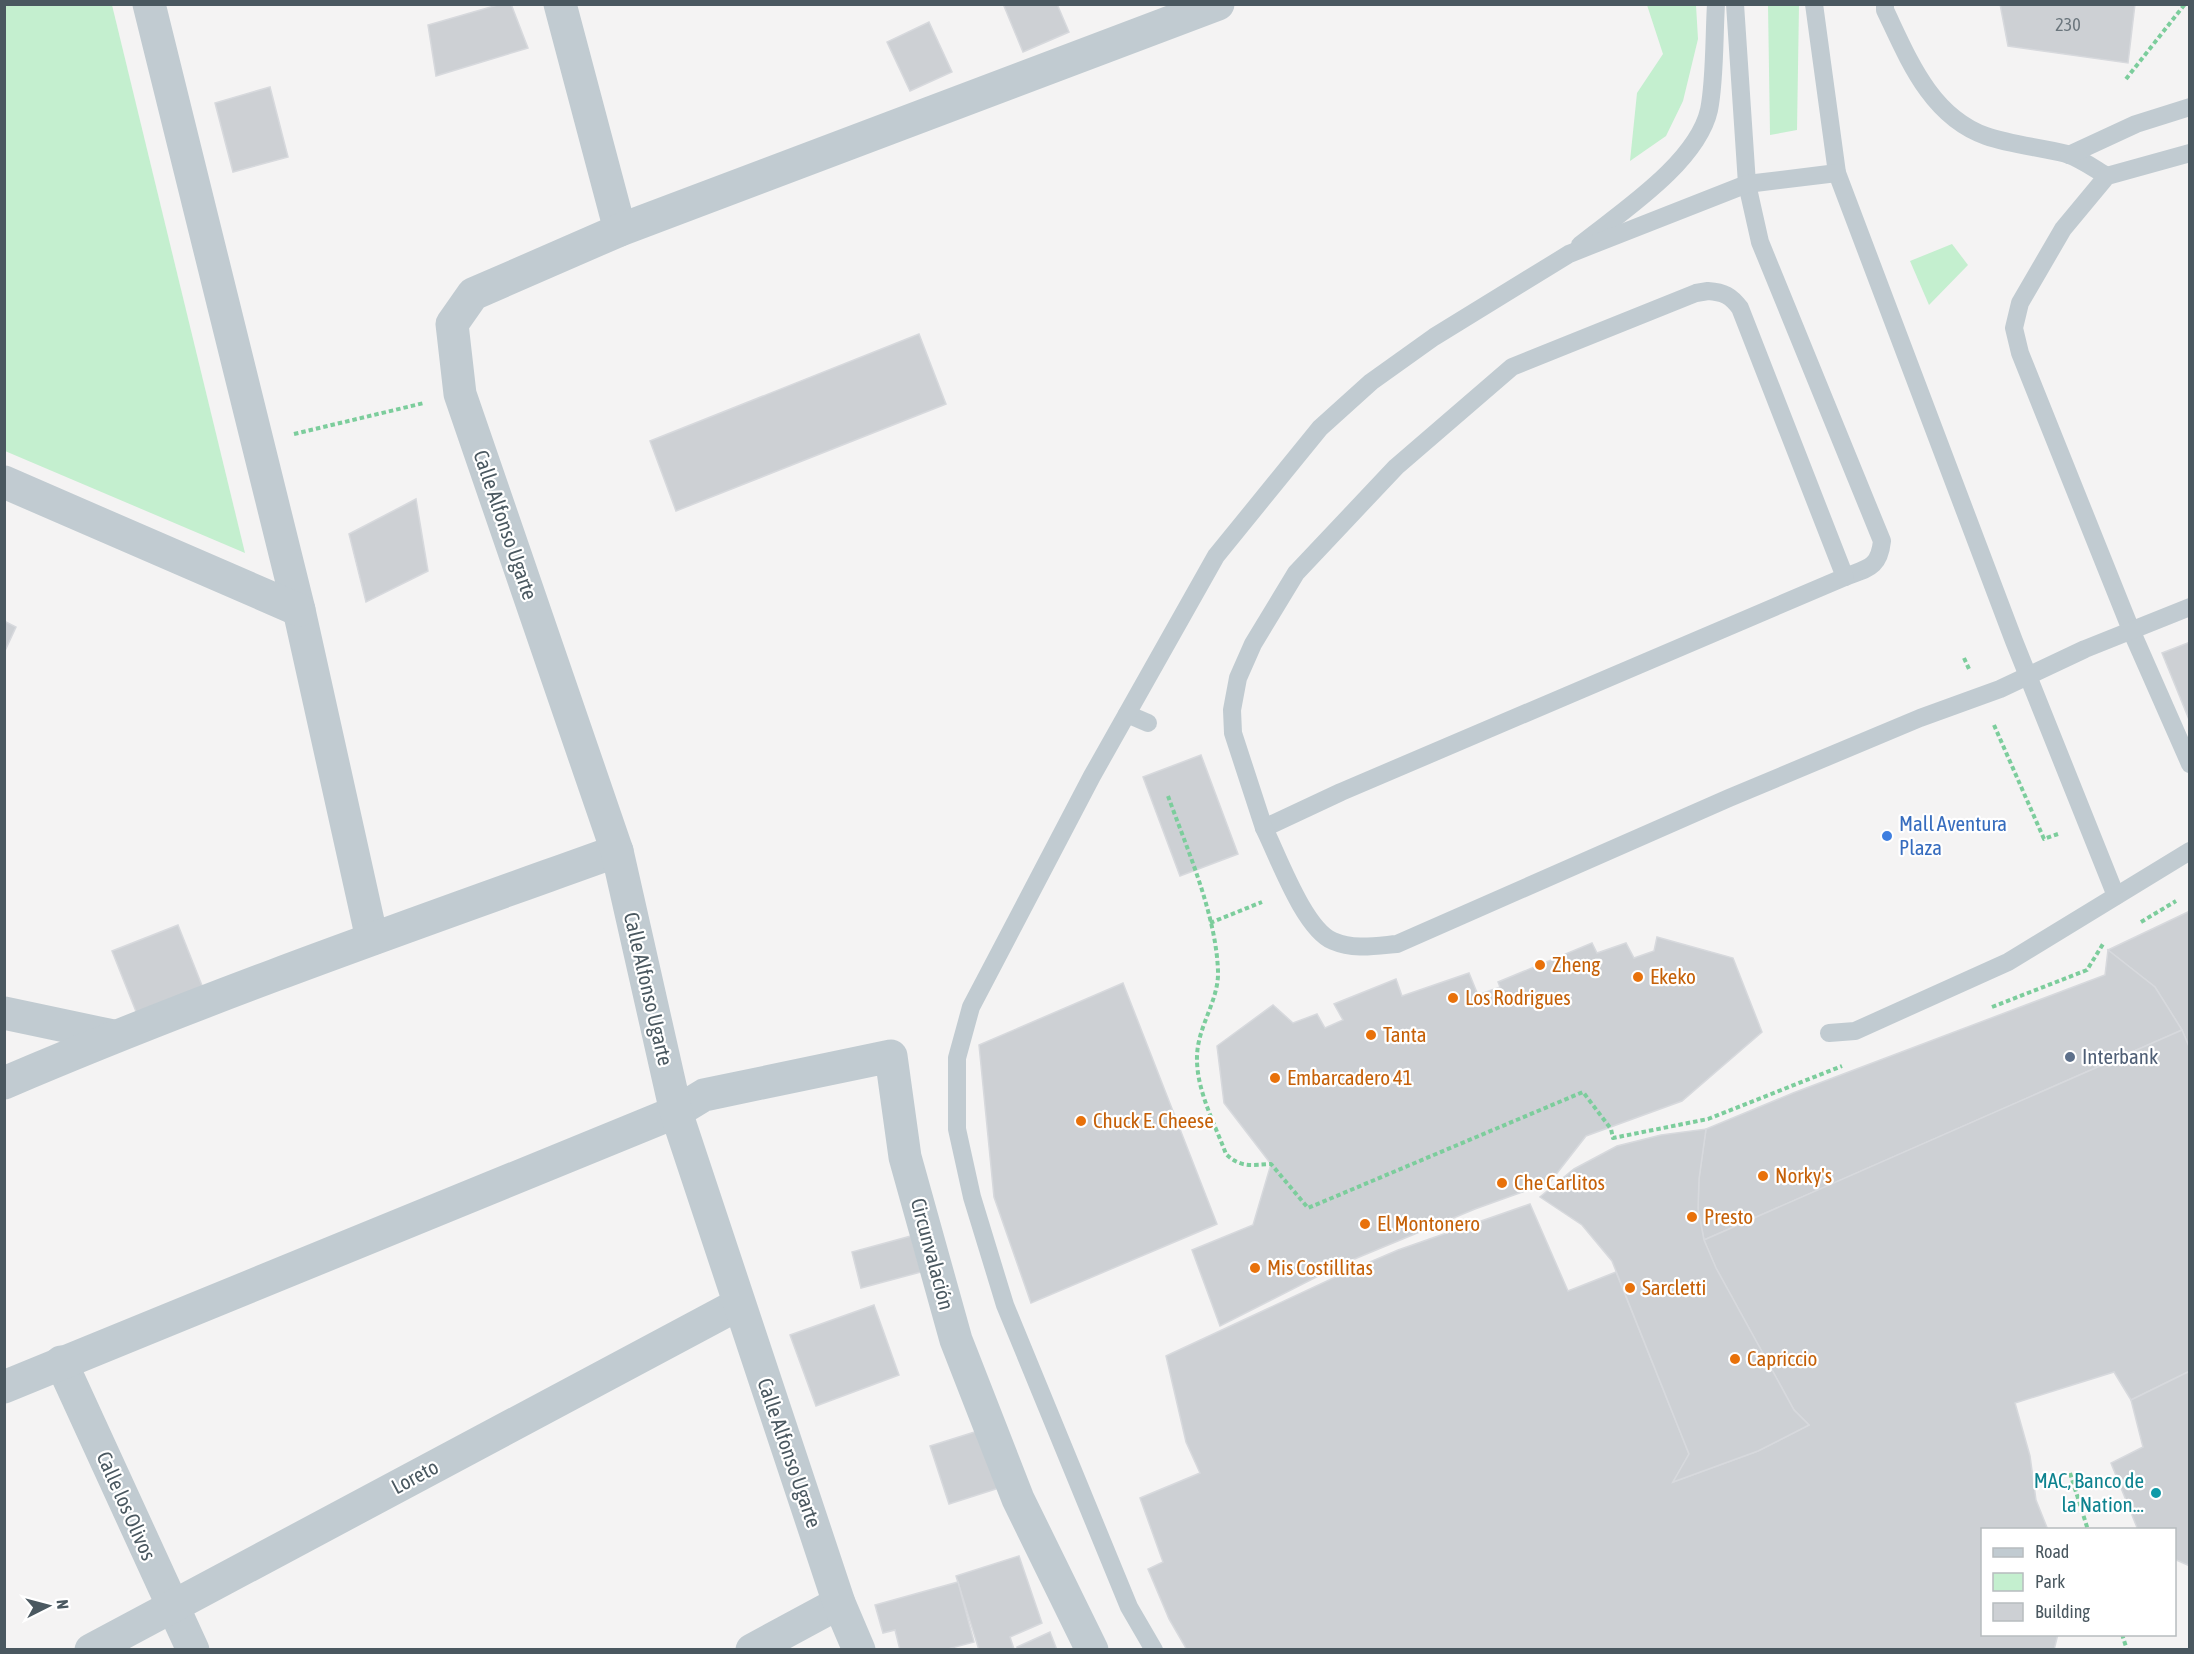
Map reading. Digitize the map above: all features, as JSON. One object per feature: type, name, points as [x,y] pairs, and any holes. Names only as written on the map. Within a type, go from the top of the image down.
[{"type":"street","points":[[149,4],[299,610],[372,939]]},
{"type":"street","points":[[560,4],[620,230],[1218,4]]},
{"type":"street","name":"Calle Alfonso Ugarte","points":[[620,230],[473,294],[452,324],[460,394],[617,851],[676,1112],[839,1603],[860,1650]]},
{"type":"street","points":[[4,482],[299,610]]},
{"type":"street","points":[[4,1083],[113,1036],[372,939],[617,851]]},
{"type":"street","points":[[4,1012],[113,1036]]},
{"type":"street","name":"Circunvalación","points":[[676,1112],[704,1095],[891,1056],[905,1157],[956,1340],[1018,1499],[1092,1650]]},
{"type":"street","points":[[4,1388],[62,1362],[676,1112]]},
{"type":"street","name":"Loreto","points":[[92,1650],[739,1304]]},
{"type":"street","name":"Calle los Olivos","points":[[62,1362],[193,1650]]},
{"type":"street","points":[[752,1650],[839,1603]]},
{"type":"lane","points":[[1154,1650],[1129,1607],[1005,1305],[972,1197],[957,1129],[957,1059],[971,1007],[1127,714],[1150,691],[1216,556],[1320,428],[1371,382],[1434,337],[1569,254],[1674,168],[1693,143],[1709,110],[1716,4]]},
{"type":"lane","points":[[1264,828],[1341,792],[1874,565],[1879,558],[1882,541],[1760,242],[1747,184],[1735,4]]},
{"type":"lane","points":[[1814,4],[1837,173],[2116,897]]},
{"type":"lane","points":[[1883,6],[1914,72],[1934,99],[1957,121],[1985,136],[2069,155],[2107,176]]},
{"type":"lane","points":[[2069,155],[2136,124],[2190,107]]},
{"type":"lane","points":[[2190,153],[2107,176],[2063,229],[2020,303],[2014,328],[2020,353],[2132,630],[2190,764]]},
{"type":"lane","points":[[1569,254],[1747,184],[1837,173]]},
{"type":"lane","points":[[1845,577],[1740,308],[1732,298],[1721,291],[1696,293],[1512,367],[1395,467],[1296,573],[1253,644],[1238,678],[1232,710],[1233,733],[1264,828],[1307,915],[1318,930],[1332,941],[1364,948],[1397,944],[1729,798],[2029,676],[2190,607]]},
{"type":"lane","points":[[1127,714],[1148,723]]},
{"type":"lane","points":[[1829,1033],[1855,1030],[2008,962],[2190,851]]},
{"type":"path","points":[[2126,79],[2185,4]]},
{"type":"path","points":[[258,443],[460,394]]},
{"type":"path","points":[[1964,658],[1974,680]]},
{"type":"path","points":[[1993,722],[2044,839],[2087,824]]},
{"type":"path","points":[[1168,796],[1210,923],[1218,972],[1216,988],[1199,1039],[1196,1058],[1198,1077],[1226,1154],[1235,1163],[1244,1166],[1271,1164],[1308,1209],[1583,1092],[1611,1129],[1613,1138],[1708,1119],[1848,1064]]},
{"type":"path","points":[[1210,923],[1294,889]]},
{"type":"path","points":[[2140,922],[2176,901]]},
{"type":"path","points":[[1989,1008],[2087,970],[2103,944],[2112,939]]},
{"type":"path","points":[[2070,1473],[2087,1528]]},
{"type":"green space","points":[[4,5],[112,5],[245,553],[5,451]]},
{"type":"green space","points":[[1647,5],[1696,5],[1698,39],[1683,101],[1666,136],[1630,161],[1637,93],[1663,54]]},
{"type":"green space","points":[[1768,5],[1799,5],[1797,130],[1770,135]]},
{"type":"green space","points":[[1952,244],[1968,265],[1929,305],[1910,261]]},
{"type":"building","points":[[501,4],[511,4],[528,48],[436,76],[428,25]]},
{"type":"building","points":[[1007,4],[1057,4],[1069,32],[1023,52],[1004,6]]},
{"type":"building","points":[[2000,4],[2135,4],[2128,63],[2008,46]]},
{"type":"building","points":[[929,22],[952,72],[910,91],[887,42]]},
{"type":"building","points":[[270,87],[288,157],[233,172],[215,103]]},
{"type":"building","points":[[919,334],[946,404],[676,511],[650,441]]},
{"type":"building","points":[[416,499],[428,571],[366,602],[349,534]]},
{"type":"building","points":[[4,621],[16,627],[4,653]]},
{"type":"building","points":[[2190,642],[2190,722],[2162,653]]},
{"type":"building","points":[[1201,755],[1238,854],[1180,876],[1143,777]]},
{"type":"building","points":[[2190,911],[2190,1049],[2182,1030],[2155,987],[2108,950]]},
{"type":"building","points":[[178,925],[203,988],[137,1014],[112,951]]},
{"type":"building","points":[[1657,937],[1733,958],[1762,1032],[1682,1101],[1586,1136],[1550,1182],[1475,1209],[1340,1265],[1220,1326],[1192,1250],[1253,1225],[1271,1164],[1224,1103],[1217,1046],[1273,1005],[1293,1023],[1317,1014],[1325,1028],[1343,1020],[1334,1004],[1396,979],[1402,996],[1469,973],[1478,995],[1500,987],[1498,982],[1592,943],[1597,953],[1626,943],[1634,958],[1654,951]]},
{"type":"building","points":[[2108,950],[2155,987],[2182,1030],[1704,1240],[1698,1209],[1699,1179],[1706,1129],[1793,1093],[2105,975]]},
{"type":"building","name":"Chuck E. Cheese","points":[[1123,983],[1217,1224],[1031,1303],[994,1197],[979,1045]]},
{"type":"building","points":[[2182,1030],[2190,1049],[2190,1371],[2131,1400],[2114,1372],[2015,1403],[2030,1456],[2036,1500],[2047,1528],[1981,1528],[1981,1636],[2058,1636],[2054,1650],[1187,1650],[1169,1619],[1148,1569],[1163,1562],[1140,1498],[1200,1473],[1186,1442],[1166,1356],[1398,1250],[1530,1204],[1568,1291],[1616,1272],[1689,1454],[1673,1482],[1758,1451],[1809,1425],[1794,1410],[1716,1268],[1704,1240]]},
{"type":"building","points":[[1706,1129],[1699,1179],[1698,1209],[1704,1240],[1716,1268],[1794,1410],[1809,1425],[1758,1451],[1673,1482],[1689,1454],[1612,1261],[1582,1225],[1540,1197],[1574,1169],[1617,1146],[1661,1135]]},
{"type":"building","points":[[911,1236],[921,1272],[861,1288],[852,1252]]},
{"type":"building","points":[[874,1305],[899,1375],[816,1406],[790,1335]]},
{"type":"building","name":"MAC, Banco de la Nation...","points":[[2190,1371],[2190,1566],[2176,1560],[2176,1528],[2137,1528],[2111,1463],[2143,1447],[2131,1400]]},
{"type":"building","points":[[981,1430],[999,1488],[949,1504],[930,1446]]},
{"type":"building","points":[[1019,1556],[1042,1623],[1010,1637],[1014,1649],[979,1650],[956,1576]]},
{"type":"building","points":[[958,1582],[974,1642],[944,1650],[900,1650],[895,1630],[883,1633],[875,1605]]},
{"type":"building","points":[[1050,1632],[1057,1650],[1017,1650],[1017,1647]]},
{"type":"place","name":"Mall Aventura Plaza","points":[[1887,836]]},
{"type":"place","name":"Zheng","points":[[1540,965]]},
{"type":"place","name":"Ekeko","points":[[1638,977]]},
{"type":"place","name":"Los Rodrigues","points":[[1453,998]]},
{"type":"place","name":"Tanta","points":[[1371,1035]]},
{"type":"place","name":"Interbank","points":[[2070,1057]]},
{"type":"place","name":"Embarcadero 41","points":[[1275,1078]]},
{"type":"place","name":"Chuck E. Cheese","points":[[1081,1121]]},
{"type":"place","name":"Norky's","points":[[1763,1176]]},
{"type":"place","name":"Che Carlitos","points":[[1502,1183]]},
{"type":"place","name":"Presto","points":[[1692,1217]]},
{"type":"place","name":"El Montonero","points":[[1365,1224]]},
{"type":"place","name":"Mis Costillitas","points":[[1255,1268]]},
{"type":"place","name":"Sarcletti","points":[[1630,1288]]},
{"type":"place","name":"Capriccio","points":[[1735,1359]]},
{"type":"place","name":"MAC, Banco de la Nation...","points":[[2156,1493]]}]
